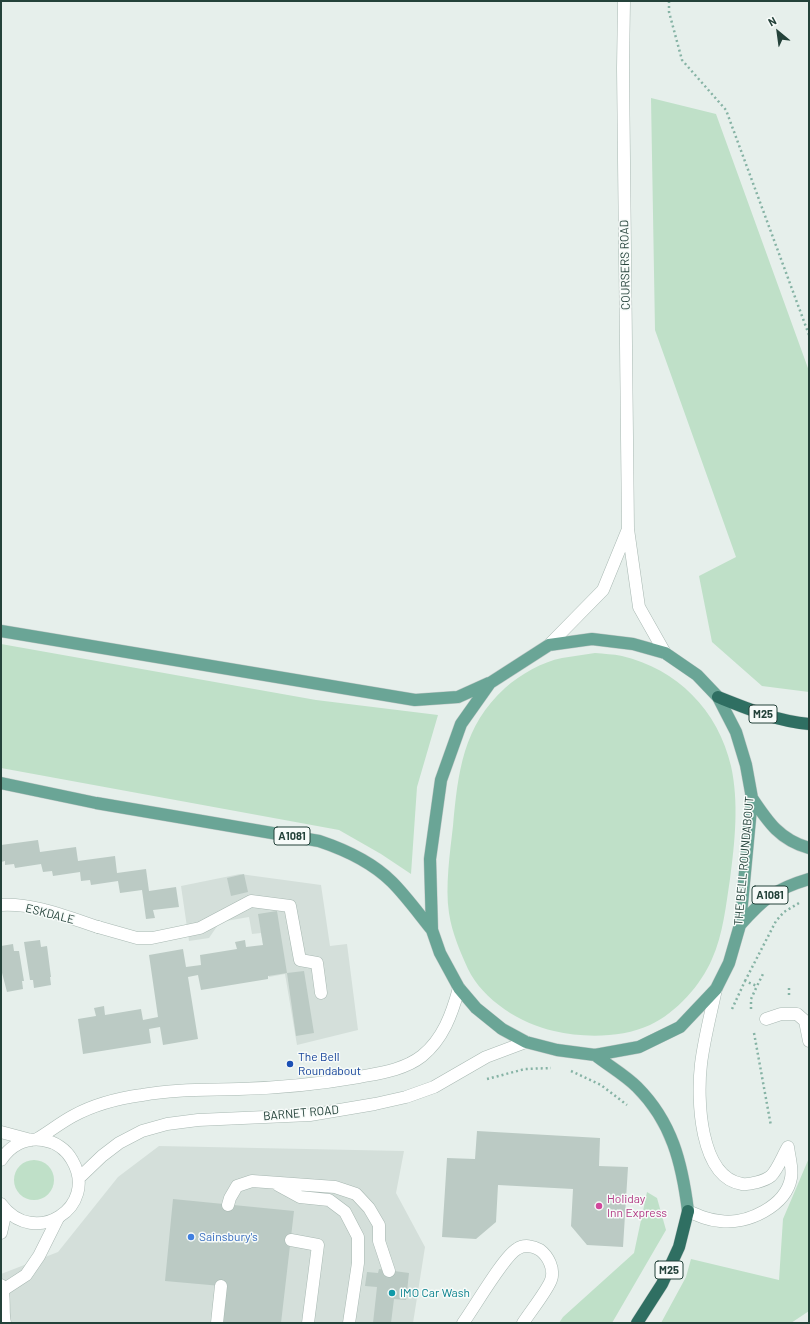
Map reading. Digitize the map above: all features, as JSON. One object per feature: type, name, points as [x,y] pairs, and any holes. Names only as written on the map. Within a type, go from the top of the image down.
[{"type":"highway","name":"M25","points":[[718,697],[760,713],[794,723],[809,724]]},
{"type":"highway","name":"M25","points":[[637,1323],[662,1284],[679,1247],[688,1211]]},
{"type":"main road","points":[[1,631],[415,700],[458,697],[490,683]]},
{"type":"main road","name":"THE BELL ROUNDABOUT","points":[[592,639],[633,644],[665,653],[697,675],[718,697],[736,732],[746,765],[752,798],[740,925],[729,963],[716,989],[680,1027],[639,1047],[596,1056],[557,1050],[526,1042],[502,1029],[476,1008],[459,988],[440,953],[432,930],[430,859],[441,780],[461,724],[490,683],[549,645],[592,639]]},
{"type":"main road","name":"A1081","points":[[1,783],[96,803],[320,841],[342,849],[368,864],[392,882],[432,930]]},
{"type":"main road","points":[[752,798],[767,821],[781,835],[809,848]]},
{"type":"main road","name":"A1081","points":[[740,925],[761,902],[776,891],[809,879]]},
{"type":"main road","points":[[596,1056],[637,1086],[664,1122],[680,1158],[688,1211]]},
{"type":"street","name":"COURSERS ROAD","points":[[624,1],[623,76],[628,529],[639,607],[665,653]]},
{"type":"street","name":"COURSERS ROAD","points":[[549,645],[603,590],[628,529]]},
{"type":"street","name":"ESKDALE","points":[[1,905],[13,905],[56,913],[137,938],[152,938],[200,928],[251,901],[290,906],[300,960],[317,963],[321,993]]},
{"type":"street","points":[[1,1160],[6,1152],[18,1144],[34,1139],[73,1116],[101,1105],[141,1095],[184,1090],[285,1087],[354,1078],[406,1066],[422,1056],[437,1041],[453,1010],[459,988]]},
{"type":"street","points":[[688,1211],[703,1218],[722,1222],[744,1219],[766,1210],[781,1198],[791,1177],[788,1147],[770,1176],[748,1184],[732,1182],[720,1172],[710,1157],[704,1135],[699,1098],[701,1064],[716,989]]},
{"type":"street","points":[[766,1019],[781,1014],[797,1014],[806,1021],[809,1041]]},
{"type":"street","name":"BARNET ROAD","points":[[79,1178],[102,1156],[119,1143],[167,1124],[198,1120],[310,1115],[406,1097],[434,1087],[486,1057],[526,1042]]},
{"type":"street","points":[[1,1132],[49,1141],[61,1147],[70,1155],[76,1166],[79,1178],[78,1190],[74,1201],[67,1211],[58,1218],[44,1223],[30,1224],[17,1219],[4,1207]]},
{"type":"street","points":[[228,1205],[230,1198],[238,1186],[252,1181],[335,1187],[356,1194],[369,1208],[379,1225],[379,1241],[389,1271]]},
{"type":"street","points":[[275,1183],[300,1197],[329,1200],[345,1212],[358,1237],[358,1263],[349,1323]]},
{"type":"street","points":[[1,1233],[4,1207]]},
{"type":"street","points":[[5,1323],[2,1287],[26,1275],[39,1256],[58,1218]]},
{"type":"street","points":[[291,1240],[318,1245],[308,1323]]},
{"type":"street","points":[[464,1323],[507,1259],[517,1249],[525,1246],[535,1247],[546,1254],[551,1265],[552,1279],[523,1323]]},
{"type":"street","points":[[217,1323],[221,1286]]},
{"type":"path","points":[[669,1],[669,12],[682,60],[726,110],[809,335]]},
{"type":"path","points":[[729,1015],[776,922],[784,912],[801,902]]},
{"type":"path","points":[[745,981],[757,986],[763,974]]},
{"type":"path","points":[[755,1035],[771,1126]]},
{"type":"path","points":[[480,1082],[525,1069],[557,1068]]},
{"type":"path","points":[[565,1068],[601,1084],[632,1109]]},
{"type":"shaded area","points":[[240,874],[321,885],[330,946],[347,944],[358,1030],[297,1045],[285,974],[269,977],[261,933],[252,934],[249,917],[220,922],[209,938],[189,941],[181,886]]},
{"type":"shaded area","points":[[159,1146],[404,1151],[396,1193],[425,1247],[413,1323],[1,1323],[1,1274],[58,1252],[118,1177]]},
{"type":"green space","points":[[651,98],[716,114],[809,371],[809,692],[762,686],[712,642],[699,576],[736,557],[655,330]]},
{"type":"green space","points":[[1,644],[316,700],[438,715],[417,787],[411,874],[381,854],[339,830],[1,768]]},
{"type":"green space","points":[[595,653],[612,654],[642,662],[677,682],[692,695],[705,710],[716,727],[725,746],[731,766],[736,808],[732,865],[725,909],[716,950],[707,969],[687,997],[660,1020],[639,1029],[602,1036],[577,1035],[541,1028],[504,1009],[493,1000],[483,991],[468,969],[452,928],[448,903],[449,858],[457,787],[465,751],[471,734],[480,718],[505,688],[532,669],[554,660]]},
{"type":"green space","points":[[809,1158],[809,1311],[791,1323],[661,1323],[686,1277],[691,1259],[779,1280],[783,1219]]},
{"type":"green space","points":[[34,1160],[48,1166],[54,1180],[48,1194],[34,1200],[20,1194],[14,1180],[20,1166]]},
{"type":"green space","points":[[647,1192],[657,1198],[666,1230],[612,1323],[559,1323],[563,1317],[634,1253]]},
{"type":"building","points":[[38,840],[40,852],[76,847],[78,861],[115,856],[117,873],[146,869],[149,891],[176,887],[179,907],[153,910],[155,918],[146,919],[142,890],[120,893],[118,881],[91,885],[90,880],[81,881],[80,872],[53,876],[52,871],[43,872],[41,864],[15,868],[14,864],[5,865],[5,861],[1,862],[1,845]]},
{"type":"building","points":[[244,874],[248,892],[231,896],[227,878]]},
{"type":"building","points":[[277,911],[287,973],[268,976],[268,979],[201,990],[198,975],[188,977],[198,1039],[163,1045],[160,1027],[149,1029],[151,1043],[83,1054],[78,1019],[96,1016],[94,1008],[104,1006],[105,1015],[141,1009],[143,1020],[158,1017],[149,955],[183,949],[186,967],[201,965],[200,955],[237,949],[235,942],[245,940],[246,947],[263,945],[258,914]]},
{"type":"building","points":[[40,940],[41,947],[47,946],[51,985],[34,988],[33,980],[30,980],[24,942]]},
{"type":"building","points":[[13,944],[14,951],[19,951],[24,981],[22,981],[23,989],[7,992],[1,969],[1,946]]},
{"type":"building","points":[[304,971],[314,1033],[296,1036],[287,973]]},
{"type":"building","name":"Holiday Inn Express","points":[[477,1131],[600,1138],[599,1166],[628,1167],[623,1247],[587,1245],[571,1226],[573,1189],[498,1185],[496,1222],[476,1239],[442,1237],[447,1158],[475,1159]]},
{"type":"building","name":"Sainsbury's","points":[[173,1199],[294,1211],[281,1323],[219,1323],[221,1286],[165,1281]]},
{"type":"building","name":"IMO Car Wash","points":[[379,1269],[409,1273],[406,1300],[394,1299],[391,1323],[373,1323],[377,1287],[365,1286],[367,1272],[378,1273]]},
{"type":"place","name":"The Bell Roundabout","points":[[290,1064]]},
{"type":"place","name":"Holiday Inn Express","points":[[599,1206]]},
{"type":"place","name":"Sainsbury's","points":[[191,1237]]},
{"type":"place","name":"IMO Car Wash","points":[[392,1293]]}]
